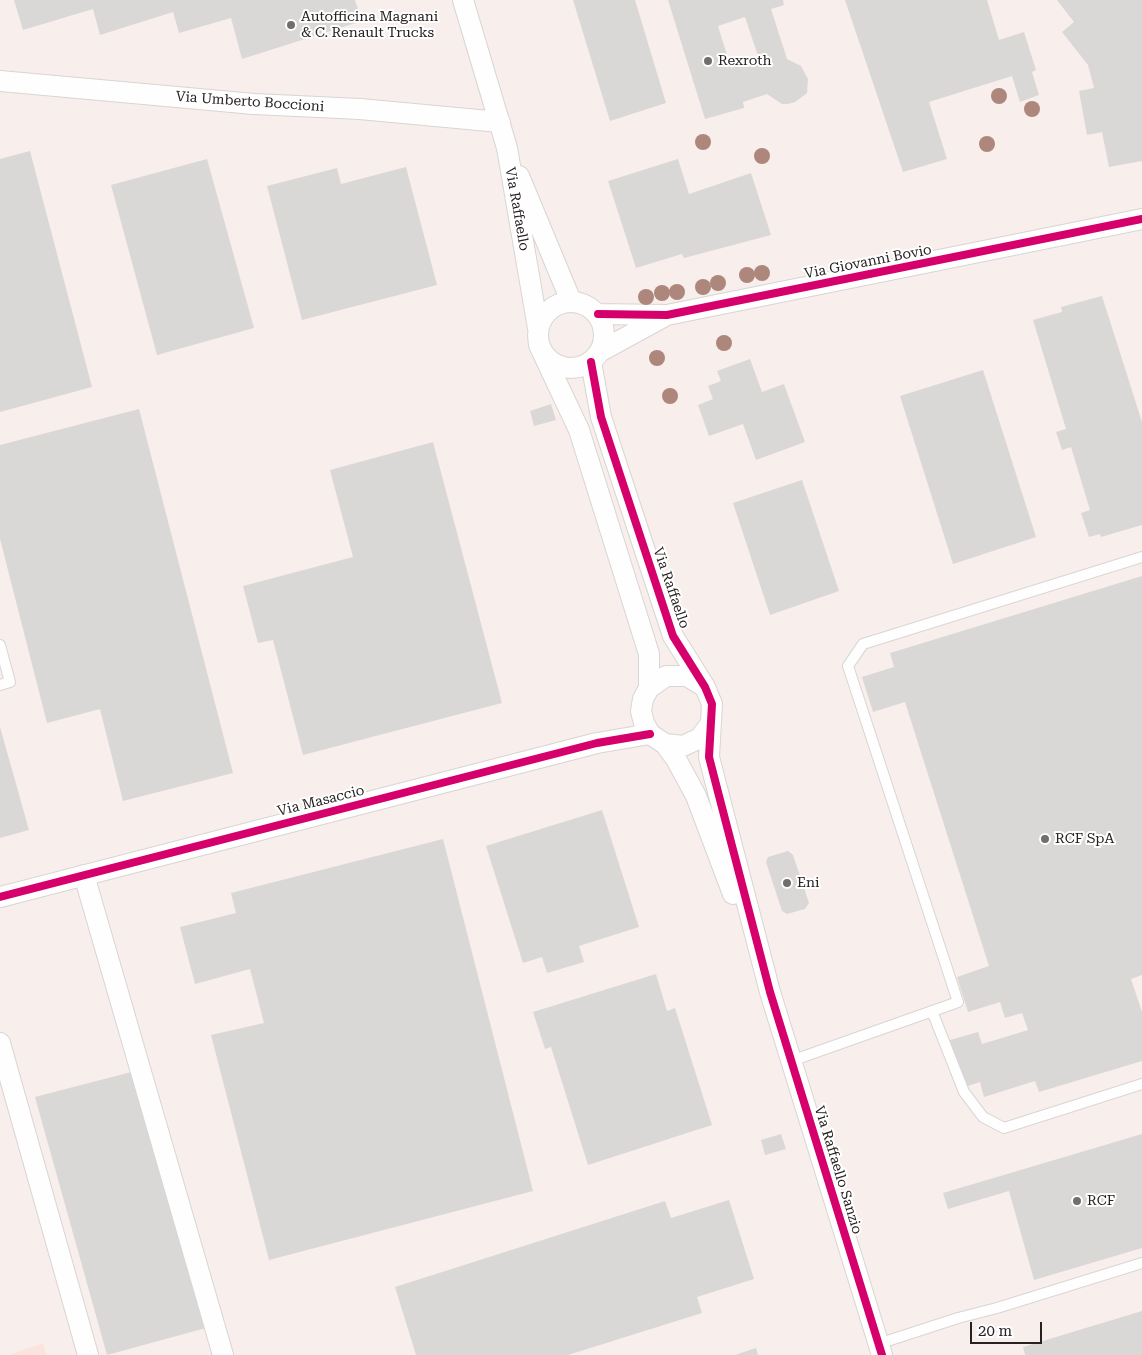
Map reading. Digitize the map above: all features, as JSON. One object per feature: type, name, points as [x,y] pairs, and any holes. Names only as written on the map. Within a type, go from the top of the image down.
[{"type":"street","name":"Via Raffaello","points":[[463,0],[507,148],[538,337],[544,355],[559,366],[574,368],[596,356]]},
{"type":"street","name":"Via Umberto Boccioni","points":[[0,81],[254,104],[398,112],[500,122]]},
{"type":"street","name":"Via Raffaello","points":[[507,148],[571,301]]},
{"type":"street","name":"Via Giovanni Bovio","points":[[598,314],[667,315],[1142,219]]},
{"type":"street","points":[[538,337],[545,314],[556,305],[571,301],[588,305],[598,314]]},
{"type":"street","name":"Via Raffaello","points":[[598,314],[603,324],[604,339],[596,356],[601,417],[673,636],[705,687],[712,704],[709,757],[770,992]]},
{"type":"street","name":"Via Giovanni Bovio","points":[[596,356],[667,315]]},
{"type":"street","name":"Via Raffaello","points":[[538,337],[579,430],[649,654],[649,688],[643,699],[641,711]]},
{"type":"street","points":[[649,688],[666,676],[687,676],[705,687]]},
{"type":"street","points":[[641,711],[644,723],[676,759],[696,796],[770,992]]},
{"type":"street","name":"Via Masaccio","points":[[597,742],[641,711]]},
{"type":"street","points":[[657,739],[684,746],[700,738],[711,723]]},
{"type":"street","name":"Via Masaccio","points":[[0,897],[597,742],[657,739]]},
{"type":"street","points":[[84,875],[223,1355]]},
{"type":"street","name":"Via Raffaello Sanzio","points":[[770,992],[880,1350]]},
{"type":"street","points":[[0,1043],[88,1355]]},
{"type":"lane","points":[[791,1061],[958,1002],[943,951],[848,666],[863,644],[1142,557]]},
{"type":"lane","points":[[0,644],[10,682],[0,685]]},
{"type":"lane","points":[[932,1011],[964,1092],[983,1117],[1004,1128],[1142,1084]]},
{"type":"lane","points":[[880,1350],[958,1318],[997,1308],[1142,1263]]},
{"type":"shaded area","points":[[0,0],[1142,0],[1142,1355],[47,1355],[43,1343],[8,1355],[0,1355]]},
{"type":"shaded area","points":[[43,1343],[47,1355],[8,1355]]},
{"type":"building","name":"Autofficina Magnani & C. Renault Trucks","points":[[14,0],[355,0],[362,21],[242,59],[231,18],[179,33],[173,12],[100,35],[93,9],[23,30]]},
{"type":"building","points":[[573,0],[635,0],[666,103],[610,121]]},
{"type":"building","name":"Rexroth","points":[[668,0],[783,0],[784,5],[771,9],[787,59],[801,66],[808,79],[807,93],[795,102],[788,104],[782,104],[767,94],[743,102],[744,108],[705,119]],"holes":[[[745,17],[759,59],[731,68],[718,26]]]},
{"type":"building","points":[[845,0],[987,0],[999,40],[1024,32],[1036,70],[1032,72],[1039,95],[1020,102],[1012,76],[929,102],[947,159],[903,172]]},
{"type":"building","points":[[1057,0],[1142,0],[1142,161],[1109,167],[1102,132],[1087,135],[1079,91],[1094,88],[1088,65],[1062,32],[1074,22]]},
{"type":"building","points":[[30,151],[92,387],[0,412],[0,159]]},
{"type":"building","points":[[207,159],[254,328],[157,355],[111,185]]},
{"type":"building","points":[[678,159],[689,194],[751,173],[771,235],[684,258],[682,254],[636,268],[608,181]]},
{"type":"building","points":[[406,167],[437,285],[302,320],[267,186],[337,168],[341,184]]},
{"type":"building","points":[[1102,296],[1142,422],[1142,525],[1101,537],[1100,534],[1089,537],[1081,513],[1090,510],[1071,447],[1062,450],[1056,432],[1066,429],[1033,320],[1062,312],[1061,307]]},
{"type":"building","points":[[750,359],[762,392],[784,384],[805,442],[756,460],[743,424],[709,436],[698,405],[713,399],[708,386],[721,381],[717,371]]},
{"type":"building","points":[[983,370],[1036,537],[953,564],[900,396]]},
{"type":"building","points":[[551,404],[556,420],[534,426],[530,411]]},
{"type":"building","points":[[139,409],[233,773],[123,801],[100,709],[47,723],[0,539],[0,445]]},
{"type":"building","points":[[433,442],[502,703],[303,755],[273,640],[258,643],[243,586],[353,557],[330,470]]},
{"type":"building","points":[[802,480],[839,591],[770,615],[733,503]]},
{"type":"building","name":"RCF SpA","points":[[1142,576],[1142,975],[1131,979],[1142,1012],[1142,1061],[1039,1092],[1035,1081],[984,1097],[980,1082],[965,1087],[950,1040],[978,1032],[982,1044],[1028,1030],[1022,1013],[1005,1018],[1000,1002],[968,1012],[957,977],[989,966],[905,702],[873,712],[862,677],[894,667],[890,653]]},
{"type":"building","points":[[0,727],[29,830],[0,838]]},
{"type":"building","points":[[602,810],[639,927],[579,946],[584,962],[547,973],[542,957],[523,963],[486,846]]},
{"type":"building","points":[[443,839],[533,1191],[269,1260],[211,1035],[264,1023],[250,969],[195,984],[180,927],[236,913],[231,893]]},
{"type":"building","name":"Eni","points":[[788,851],[793,855],[809,903],[805,909],[787,914],[782,911],[766,862],[768,857]]},
{"type":"building","points":[[656,974],[667,1011],[675,1008],[712,1125],[588,1165],[551,1047],[545,1049],[533,1012]]},
{"type":"building","points":[[135,1071],[206,1328],[107,1355],[35,1097]]},
{"type":"building","points":[[781,1134],[786,1149],[765,1155],[761,1140]]},
{"type":"building","name":"RCF","points":[[1142,1134],[1142,1248],[1034,1280],[1009,1191],[948,1209],[943,1193]]},
{"type":"building","points":[[729,1200],[754,1279],[697,1297],[702,1313],[568,1355],[416,1355],[395,1287],[665,1201],[671,1218]]},
{"type":"building","points":[[1142,1311],[1142,1355],[1025,1355],[1023,1347]]},
{"type":"building","points":[[756,1348],[758,1355],[735,1355]]},
{"type":"cycle path","points":[[598,314],[667,315],[1142,219]]},
{"type":"cycle path","points":[[591,362],[601,417],[673,636],[705,687],[712,704],[709,757],[770,992],[882,1355]]},
{"type":"cycle path","points":[[0,897],[597,743],[650,734]]},
{"type":"place","name":"Autofficina Magnani & C. Renault Trucks","points":[[291,25]]},
{"type":"place","name":"Rexroth","points":[[708,61]]},
{"type":"place","name":"RCF SpA","points":[[1045,839]]},
{"type":"place","name":"Eni","points":[[787,883]]},
{"type":"place","name":"RCF","points":[[1077,1201]]}]
